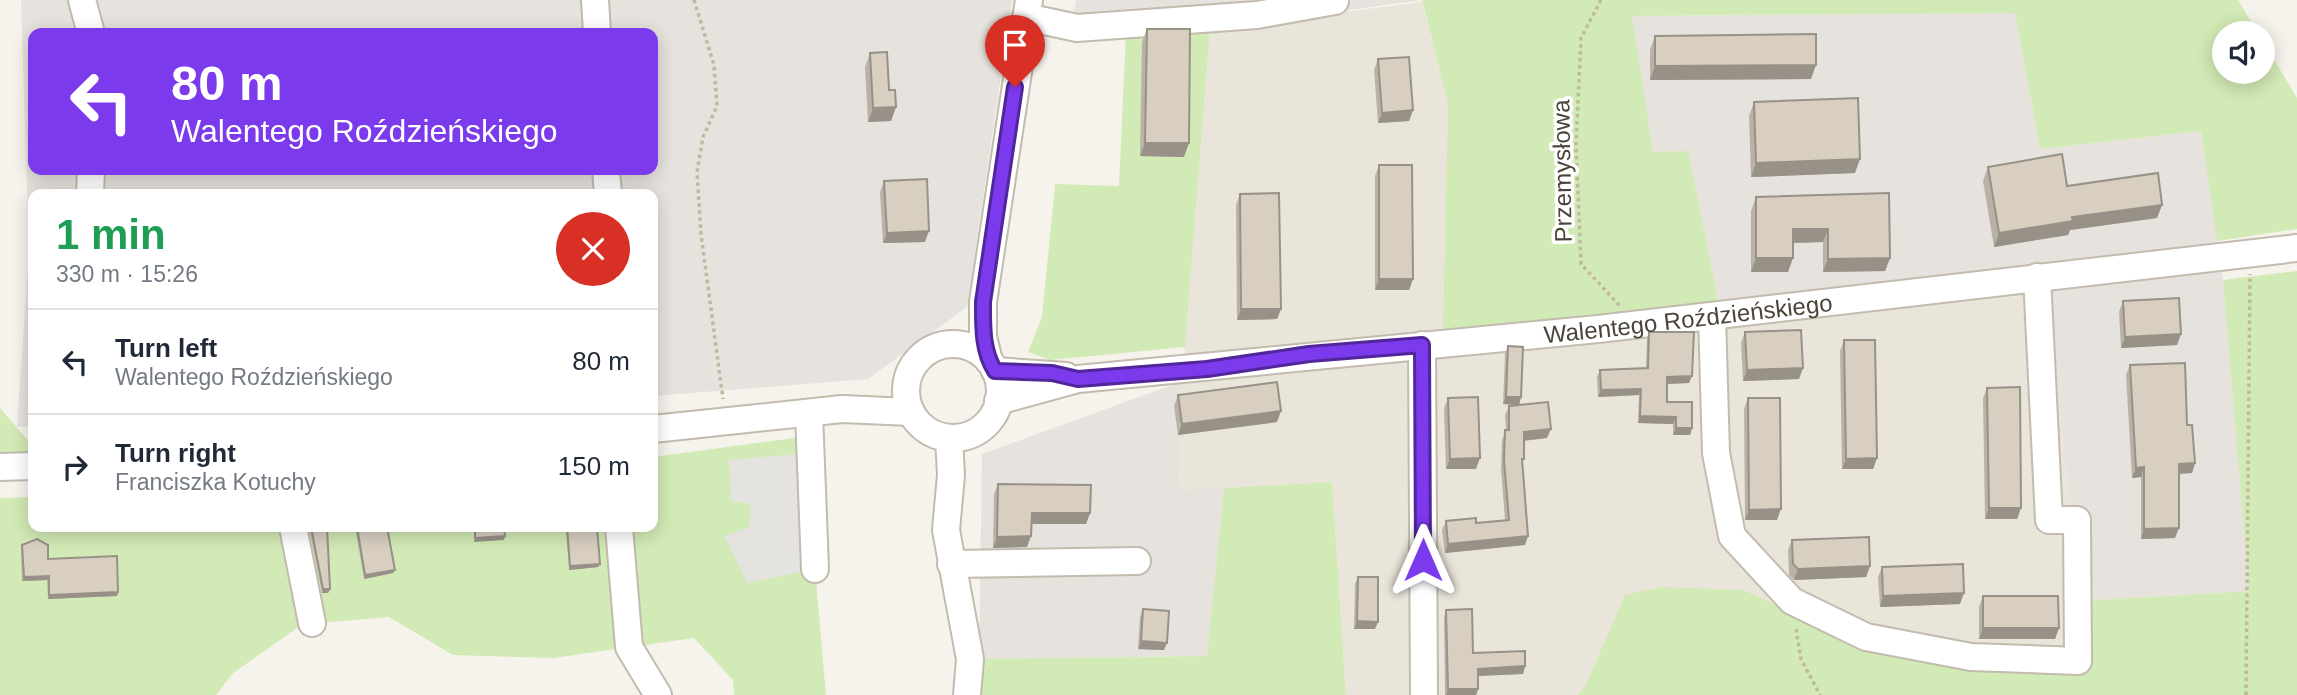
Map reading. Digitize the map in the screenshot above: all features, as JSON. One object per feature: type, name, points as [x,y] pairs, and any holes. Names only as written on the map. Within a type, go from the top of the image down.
[{"type":"street","points":[[82,0],[89,28]]},
{"type":"street","points":[[595,0],[597,28]]},
{"type":"street","points":[[909,376],[906,391],[911,412],[927,430],[949,438],[963,437],[986,425],[999,401],[999,381],[983,337],[983,302],[1028,9],[1077,28],[1257,15],[1335,1]]},
{"type":"street","name":"Walentego Roździeńskiego","points":[[999,401],[1078,379],[1207,369],[1309,354],[1638,324],[2297,248]]},
{"type":"street","points":[[1712,316],[1716,453],[1732,536],[1792,601],[1867,637],[1971,657],[2078,661],[2077,520],[2049,520],[2038,278]]},
{"type":"street","points":[[951,345],[983,302]]},
{"type":"street","points":[[842,409],[909,376],[925,354],[951,345],[965,346],[992,366]]},
{"type":"street","points":[[1422,345],[1424,695]]},
{"type":"street","name":"Walentego Roździeńskiego","points":[[992,366],[1078,379]]},
{"type":"street","points":[[658,428],[842,409],[911,412]]},
{"type":"street","points":[[809,413],[815,569]]},
{"type":"street","points":[[949,438],[951,475],[946,530],[970,659],[967,695]]},
{"type":"street","points":[[0,467],[28,466]]},
{"type":"street","points":[[294,532],[312,623]]},
{"type":"street","points":[[619,532],[629,647],[658,695]]},
{"type":"street","points":[[951,564],[1137,561]]},
{"type":"path","points":[[694,0],[714,65],[717,106],[703,136],[697,172],[701,234],[722,396],[721,422]]},
{"type":"path","name":"Przemysłowa","points":[[1601,0],[1581,38],[1576,145],[1581,264],[1638,324]]},
{"type":"path","points":[[2246,695],[2250,254]]},
{"type":"path","points":[[1792,601],[1801,659],[1820,695]]},
{"type":"shaded area","points":[[21,0],[1012,0],[967,307],[868,379],[658,396],[658,189],[28,189],[28,221]]},
{"type":"shaded area","points":[[1076,0],[1422,0],[1210,29],[1069,35]]},
{"type":"shaded area","points":[[1422,2],[1448,104],[1444,332],[1720,310],[2046,295],[2081,601],[2084,671],[1886,656],[1744,590],[1585,688],[1578,695],[1346,695],[1332,482],[1179,491],[1184,358],[1210,29]]},
{"type":"shaded area","points":[[2015,13],[2040,149],[2201,131],[2223,280],[2250,591],[2081,601],[2046,295],[1720,310],[1688,152],[1653,152],[1631,16]]},
{"type":"shaded area","points":[[28,268],[28,427],[17,427]]},
{"type":"shaded area","points":[[1183,381],[1179,491],[1224,488],[1207,656],[979,659],[982,454]]},
{"type":"shaded area","points":[[811,453],[815,569],[747,583],[725,536],[749,527],[751,503],[731,501],[729,460]]},
{"type":"green space","points":[[1422,0],[2238,0],[2251,21],[2212,21],[2212,84],[2275,84],[2275,61],[2297,98],[2297,229],[2217,241],[2201,131],[2040,149],[2015,13],[1632,16],[1653,152],[1688,151],[1720,310],[1443,332],[1448,104]]},
{"type":"green space","points":[[1210,29],[1185,347],[1050,360],[1028,352],[1042,317],[1055,184],[1119,186],[1126,32]]},
{"type":"green space","points":[[2297,271],[2297,695],[1578,695],[1585,687],[1625,595],[1661,587],[1744,590],[1886,656],[2083,671],[2081,601],[2249,591],[2223,280]]},
{"type":"green space","points":[[0,408],[28,440],[28,466],[0,467]]},
{"type":"green space","points":[[802,437],[811,453],[731,501],[751,503],[750,527],[725,537],[815,569],[826,695],[734,695],[733,680],[694,638],[638,646],[631,532],[658,532],[658,456]]},
{"type":"green space","points":[[1332,482],[1346,695],[977,695],[979,659],[1207,656],[1224,488]]},
{"type":"green space","points":[[28,497],[28,532],[285,532],[303,624],[233,673],[216,695],[0,695],[0,498]]},
{"type":"green space","points":[[301,532],[610,532],[622,648],[554,658],[453,655],[389,617],[318,623]]},
{"type":"building","points":[[1147,29],[1190,29],[1189,143],[1145,143]]},
{"type":"building","points":[[1816,34],[1816,65],[1655,66],[1655,36]]},
{"type":"building","points":[[887,52],[889,90],[895,90],[896,107],[873,108],[870,53]]},
{"type":"building","points":[[1409,57],[1413,110],[1382,113],[1378,59]]},
{"type":"building","points":[[1858,98],[1860,159],[1756,163],[1754,102]]},
{"type":"building","points":[[2062,154],[2067,186],[2158,173],[2162,205],[2072,217],[2073,221],[1999,233],[1988,167]]},
{"type":"building","points":[[1379,165],[1412,165],[1413,279],[1379,279]]},
{"type":"building","points":[[927,179],[929,231],[887,233],[884,181]]},
{"type":"building","points":[[1279,193],[1281,309],[1241,309],[1240,194]]},
{"type":"building","points":[[1889,193],[1890,258],[1828,259],[1828,229],[1793,229],[1793,258],[1756,258],[1756,197]]},
{"type":"building","points":[[2179,298],[2181,334],[2125,337],[2123,301]]},
{"type":"building","points":[[1801,330],[1803,368],[1747,370],[1745,332]]},
{"type":"building","points":[[1649,332],[1694,332],[1692,376],[1667,377],[1667,402],[1692,402],[1692,428],[1676,428],[1676,417],[1640,416],[1641,389],[1601,390],[1600,370],[1648,368]]},
{"type":"building","points":[[1844,340],[1875,340],[1877,458],[1846,459]]},
{"type":"building","points":[[1508,346],[1523,347],[1521,397],[1506,397]]},
{"type":"building","points":[[2185,363],[2187,425],[2192,425],[2195,463],[2179,464],[2179,528],[2144,529],[2144,467],[2136,468],[2130,365]]},
{"type":"building","points":[[1277,382],[1281,411],[1182,424],[1178,395]]},
{"type":"building","points":[[2020,387],[2021,508],[1989,508],[1987,388]]},
{"type":"building","points":[[1478,397],[1480,458],[1450,459],[1448,398]]},
{"type":"building","points":[[1748,398],[1780,398],[1781,509],[1749,510]]},
{"type":"building","points":[[1548,402],[1551,429],[1524,432],[1522,459],[1528,536],[1448,544],[1446,521],[1476,518],[1476,523],[1509,520],[1504,460],[1505,430],[1509,430],[1509,406]]},
{"type":"building","points":[[998,484],[1091,485],[1090,513],[1032,513],[1031,536],[997,537]]},
{"type":"building","points":[[312,532],[327,532],[330,589],[323,589]]},
{"type":"building","points":[[358,532],[388,532],[395,570],[365,575]]},
{"type":"building","points":[[475,532],[505,532],[505,536],[475,538]]},
{"type":"building","points":[[567,532],[597,532],[600,564],[570,566]]},
{"type":"building","points":[[1869,537],[1870,566],[1798,569],[1793,564],[1792,540]]},
{"type":"building","points":[[37,539],[48,545],[48,559],[117,556],[118,592],[49,595],[49,576],[24,577],[22,545]]},
{"type":"building","points":[[1963,564],[1964,593],[1883,596],[1882,567]]},
{"type":"building","points":[[1358,577],[1378,577],[1378,622],[1357,621]]},
{"type":"building","points":[[1983,596],[2058,596],[2059,628],[1983,628]]},
{"type":"building","points":[[1143,609],[1169,611],[1167,643],[1141,641]]},
{"type":"building","points":[[1472,609],[1473,653],[1525,651],[1525,666],[1478,669],[1478,689],[1448,689],[1446,610]]},
{"type":"route","points":[[1015,87],[983,302],[983,337],[989,361],[995,371],[1052,373],[1078,379],[1207,369],[1309,354],[1422,345],[1423,560]]}]
